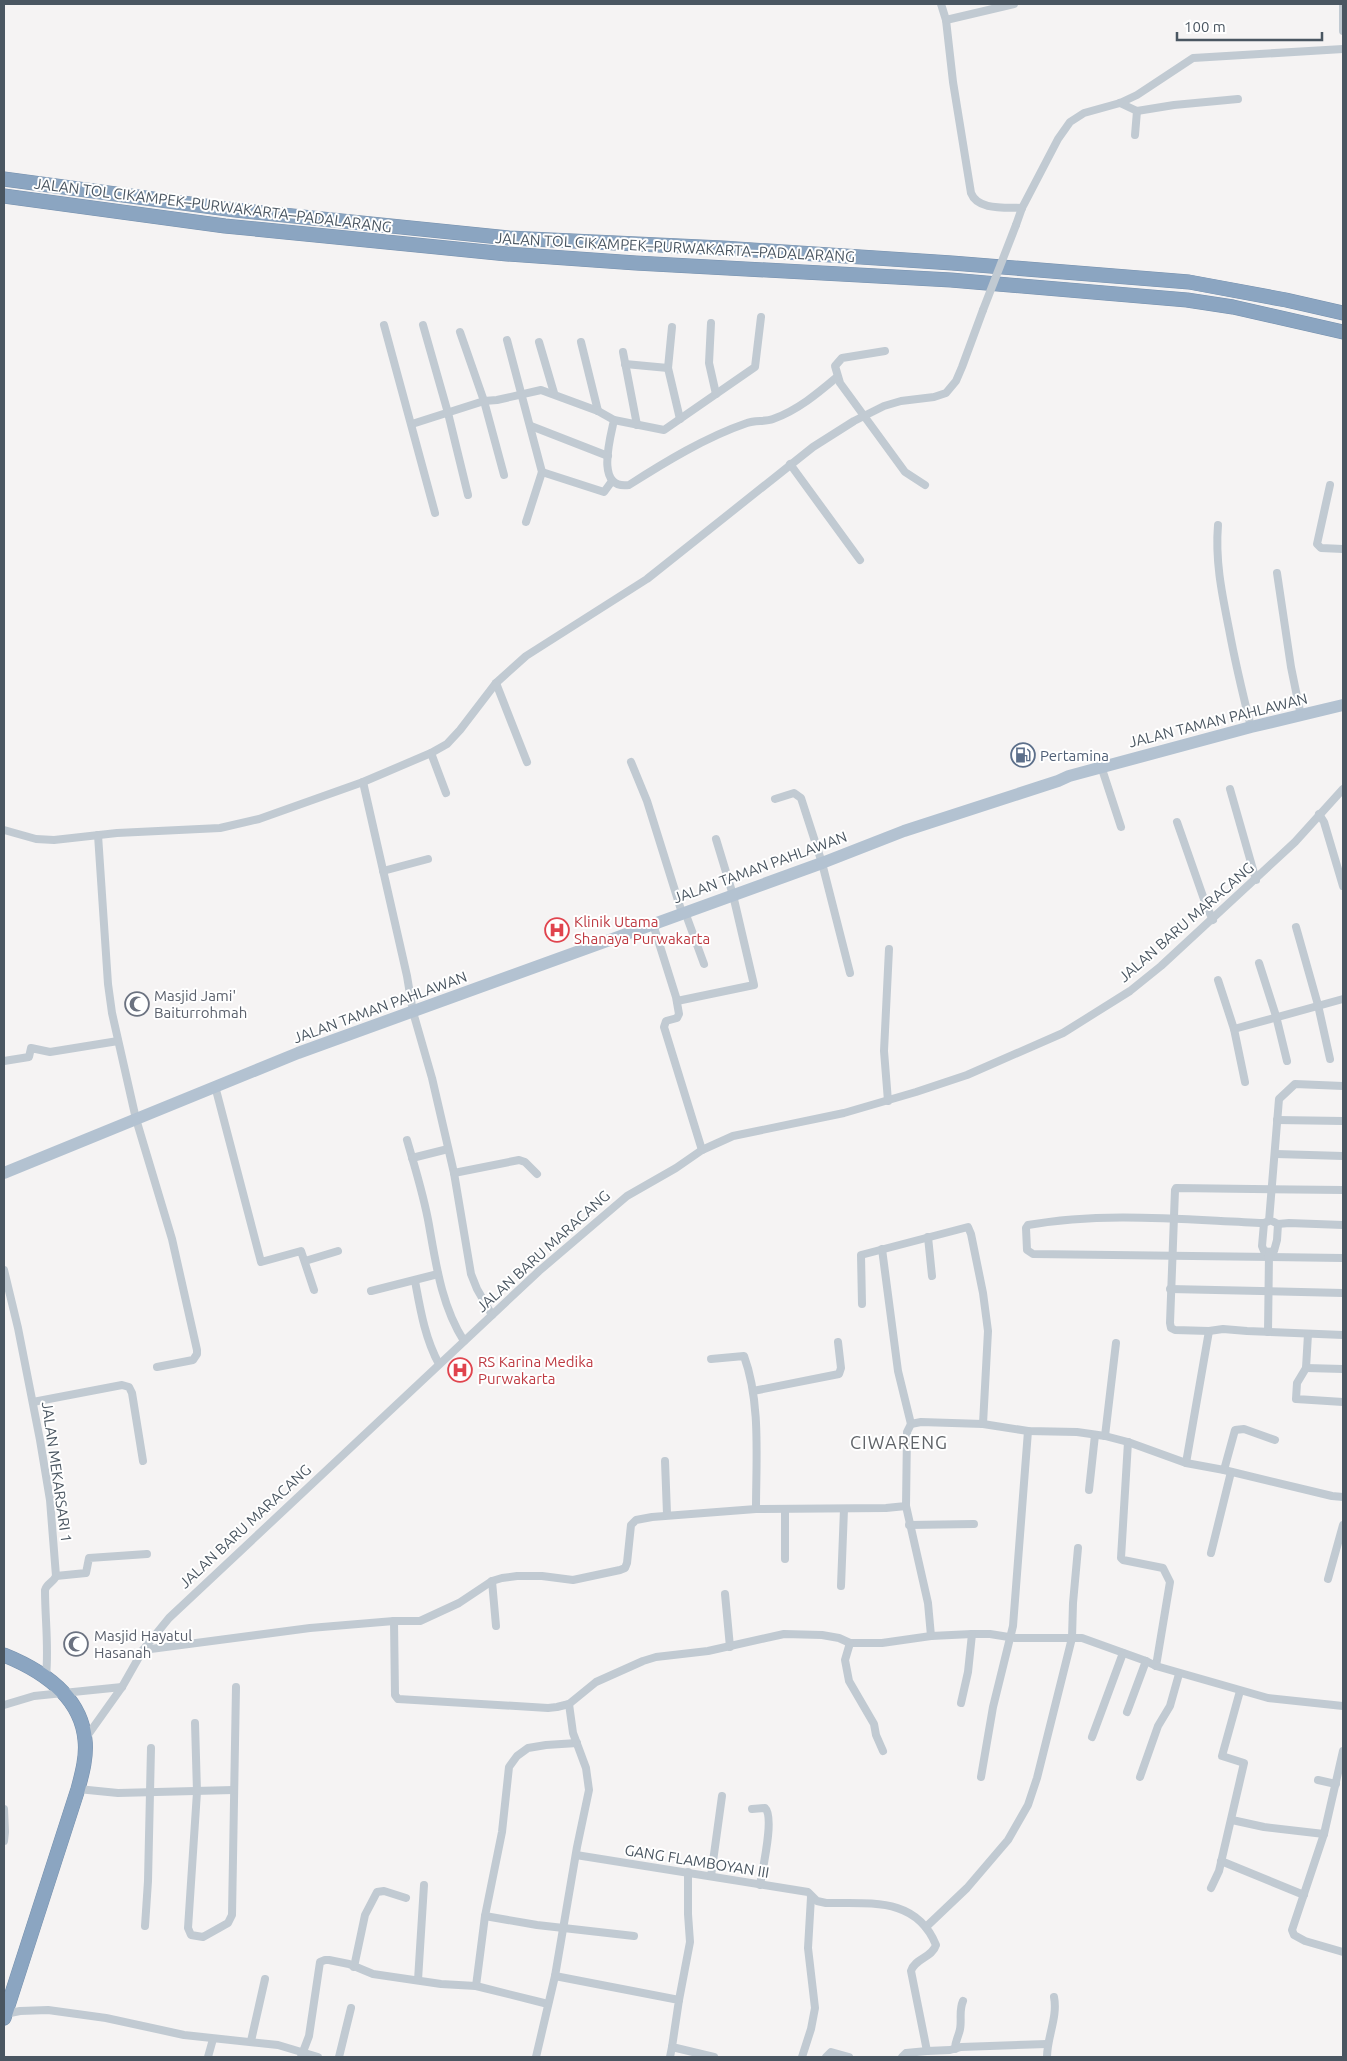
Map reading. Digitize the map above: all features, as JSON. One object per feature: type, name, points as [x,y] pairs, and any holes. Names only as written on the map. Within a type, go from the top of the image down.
[{"type":"highway","name":"JALAN TOL CIKAMPEK–PURWAKARTA–PADALARANG","points":[[4,179],[235,210],[509,238],[773,251],[1169,280],[1277,298],[1343,313]]},
{"type":"highway","name":"JALAN TOL CIKAMPEK–PURWAKARTA–PADALARANG","points":[[4,196],[225,226],[507,254],[951,280],[1177,299],[1242,309],[1343,332]]},
{"type":"highway","points":[[4,1655],[34,1668],[46,1676],[65,1694],[80,1719],[85,1740],[84,1759],[78,1790],[4,2016]]},
{"type":"main road","name":"JALAN TAMAN PAHLAWAN","points":[[4,1172],[298,1054],[683,912],[822,863],[904,831],[1101,766],[1343,705]]},
{"type":"street","points":[[941,4],[946,20],[953,82],[972,197],[983,205],[1022,208]]},
{"type":"street","points":[[946,20],[1014,4]]},
{"type":"street","points":[[1343,4],[1343,31]]},
{"type":"street","points":[[4,830],[36,839],[54,840],[98,835],[220,828],[245,823],[363,782],[431,753],[447,744],[496,683],[512,667],[535,649],[648,579],[790,464],[840,429],[865,415],[901,401],[934,397],[946,393],[956,381],[962,367],[1022,208],[1058,139],[1070,122],[1084,113],[1120,103],[1147,90],[1193,58],[1343,49]]},
{"type":"street","points":[[1120,103],[1137,111],[1174,105],[1238,99]]},
{"type":"street","points":[[1134,135],[1137,111]]},
{"type":"street","points":[[412,424],[484,401],[541,390],[554,393],[598,411],[614,420],[664,430],[756,367],[760,317]]},
{"type":"street","points":[[711,323],[709,362],[716,394]]},
{"type":"street","points":[[384,325],[435,513]]},
{"type":"street","points":[[423,325],[448,413],[468,495]]},
{"type":"street","points":[[672,327],[668,368],[680,419]]},
{"type":"street","points":[[460,332],[484,401],[504,475]]},
{"type":"street","points":[[507,340],[542,472],[526,522]]},
{"type":"street","points":[[539,342],[554,393]]},
{"type":"street","points":[[581,342],[598,411]]},
{"type":"street","points":[[623,352],[637,425]]},
{"type":"street","points":[[885,352],[842,358],[835,366],[837,377],[906,472],[926,485]]},
{"type":"street","points":[[625,364],[668,368]]},
{"type":"street","points":[[614,420],[608,456],[608,475],[612,481],[620,485],[628,485],[690,449],[748,422],[774,418],[812,398],[837,377]]},
{"type":"street","points":[[531,426],[608,456]]},
{"type":"street","points":[[790,464],[860,560]]},
{"type":"street","points":[[542,472],[604,492],[612,481]]},
{"type":"street","points":[[1330,485],[1317,544],[1321,548],[1343,550]]},
{"type":"street","points":[[1218,525],[1216,556],[1222,594],[1235,663],[1251,727]]},
{"type":"street","points":[[1277,572],[1291,667],[1301,716]]},
{"type":"street","points":[[496,683],[527,762]]},
{"type":"street","points":[[431,753],[446,793]]},
{"type":"street","points":[[632,762],[647,801],[683,912],[704,964]]},
{"type":"street","points":[[1101,766],[1121,827]]},
{"type":"street","points":[[363,782],[411,994],[413,1012],[432,1078],[454,1173],[471,1274],[476,1289],[492,1315]]},
{"type":"street","points":[[1230,789],[1256,880]]},
{"type":"street","name":"JALAN BARU MARACANG","points":[[85,1740],[122,1687],[143,1650],[169,1618],[439,1364],[552,1259],[607,1211],[627,1196],[676,1168],[702,1150],[733,1136],[844,1113],[888,1101],[967,1076],[1063,1033],[1130,991],[1161,966],[1256,880],[1295,842],[1343,789]]},
{"type":"street","points":[[775,799],[794,793],[802,798],[822,863],[850,973]]},
{"type":"street","points":[[1319,814],[1324,822],[1343,886]]},
{"type":"street","points":[[1177,822],[1213,920]]},
{"type":"street","points":[[98,835],[108,984],[118,1042],[136,1119],[172,1239],[197,1354],[193,1360],[157,1367]]},
{"type":"street","points":[[677,1001],[754,985],[733,895],[716,839]]},
{"type":"street","points":[[383,871],[428,859]]},
{"type":"street","points":[[654,924],[677,1001],[678,1016],[666,1021],[664,1027],[702,1150]]},
{"type":"street","points":[[1296,926],[1318,1005],[1330,1059]]},
{"type":"street","points":[[888,1101],[884,1051],[889,949]]},
{"type":"street","points":[[1259,963],[1276,1016],[1287,1060]]},
{"type":"street","points":[[1218,980],[1234,1029],[1245,1082]]},
{"type":"street","points":[[1234,1029],[1343,999]]},
{"type":"street","points":[[4,1061],[29,1057],[31,1048],[50,1052],[118,1042]]},
{"type":"street","points":[[1269,1255],[1262,1246],[1276,1154],[1279,1099],[1293,1085],[1343,1086]]},
{"type":"street","points":[[215,1086],[261,1262],[301,1251],[314,1290]]},
{"type":"street","points":[[1277,1120],[1343,1121]]},
{"type":"street","points":[[407,1140],[429,1224],[438,1274],[452,1322],[464,1341]]},
{"type":"street","points":[[412,1158],[448,1149]]},
{"type":"street","points":[[1276,1154],[1343,1156]]},
{"type":"street","points":[[454,1173],[519,1160],[525,1162],[537,1174]]},
{"type":"street","points":[[1343,1190],[1180,1186],[1175,1190],[1170,1289],[1171,1328],[1175,1330],[1209,1331],[1223,1329],[1343,1335]]},
{"type":"street","points":[[1343,1225],[1278,1224],[1274,1221],[1174,1219],[1067,1220],[1028,1226],[1026,1228],[1027,1250],[1030,1253],[1269,1255],[1343,1258]]},
{"type":"street","points":[[1268,1332],[1269,1255],[1274,1251],[1276,1245],[1278,1224]]},
{"type":"street","points":[[862,1304],[860,1257],[882,1249],[967,1227],[971,1234],[983,1293],[988,1331],[983,1424]]},
{"type":"street","points":[[928,1237],[932,1276]]},
{"type":"street","points":[[882,1249],[898,1371],[911,1424],[907,1432],[906,1506],[928,1603],[931,1636]]},
{"type":"street","points":[[305,1260],[338,1251]]},
{"type":"street","name":"JALAN MEKARSARI 1","points":[[4,1270],[33,1402],[50,1500],[56,1576]]},
{"type":"street","points":[[371,1291],[438,1274]]},
{"type":"street","points":[[415,1280],[430,1345],[439,1364]]},
{"type":"street","points":[[1170,1289],[1343,1293]]},
{"type":"street","points":[[1186,1463],[1209,1331]]},
{"type":"street","points":[[1308,1334],[1306,1368],[1297,1383],[1296,1399],[1343,1402]]},
{"type":"street","points":[[753,1390],[839,1374],[841,1368],[838,1342]]},
{"type":"street","points":[[1105,1436],[1116,1343]]},
{"type":"street","points":[[711,1359],[744,1356],[751,1375],[756,1509]]},
{"type":"street","points":[[1306,1368],[1343,1369]]},
{"type":"street","points":[[33,1402],[122,1385],[129,1387],[132,1392],[144,1461]]},
{"type":"street","points":[[911,1424],[921,1422],[983,1424],[1028,1431],[1048,1430],[1105,1436],[1128,1442],[1186,1463],[1343,1497]]},
{"type":"street","points":[[1211,1553],[1235,1430],[1244,1429],[1275,1440]]},
{"type":"street","points":[[981,1777],[993,1707],[1010,1636],[1016,1600],[1028,1431]]},
{"type":"street","points":[[1089,1490],[1095,1435]]},
{"type":"street","points":[[1128,1442],[1122,1558],[1123,1560],[1163,1568],[1170,1582],[1156,1666]]},
{"type":"street","points":[[665,1460],[667,1514]]},
{"type":"street","points":[[143,1650],[310,1628],[394,1621],[420,1621],[459,1603],[492,1582],[517,1576],[542,1576],[573,1580],[620,1570],[625,1568],[627,1563],[630,1525],[636,1520],[667,1514],[756,1509],[906,1506]]},
{"type":"street","points":[[841,1586],[844,1508]]},
{"type":"street","points":[[785,1509],[785,1559]]},
{"type":"street","points":[[910,1525],[974,1524]]},
{"type":"street","points":[[1328,1579],[1343,1526]]},
{"type":"street","points":[[926,1927],[967,1888],[1008,1840],[1025,1812],[1037,1778],[1072,1638],[1072,1603],[1078,1548]]},
{"type":"street","points":[[46,1676],[48,1656],[45,1590],[48,1583],[55,1579],[56,1576],[86,1573],[89,1558],[147,1554]]},
{"type":"street","points":[[492,1582],[496,1626]]},
{"type":"street","points":[[725,1594],[730,1647]]},
{"type":"street","points":[[394,1621],[395,1695],[398,1699],[548,1708],[569,1704],[596,1682],[643,1661],[656,1657],[675,1656],[730,1647],[750,1640],[784,1634],[822,1635],[839,1638],[850,1643],[882,1643],[931,1636],[972,1634],[1082,1638],[1179,1674],[1240,1691],[1268,1698],[1343,1706]]},
{"type":"street","points":[[961,1703],[968,1672],[972,1634]]},
{"type":"street","points":[[850,1643],[845,1660],[849,1681],[874,1724],[876,1735],[883,1751]]},
{"type":"street","points":[[1092,1737],[1123,1653]]},
{"type":"street","points":[[1127,1712],[1146,1661]]},
{"type":"street","points":[[1140,1777],[1158,1726],[1170,1706],[1179,1674]]},
{"type":"street","points":[[4,1705],[34,1696],[122,1687]]},
{"type":"street","points":[[195,1722],[196,1792],[188,1928],[191,1935],[203,1936],[228,1923],[232,1916],[236,1687]]},
{"type":"street","points":[[1212,1888],[1232,1820],[1244,1762],[1222,1756],[1240,1691]]},
{"type":"street","points":[[536,2057],[555,1976],[589,1790],[586,1768],[573,1733],[569,1704]]},
{"type":"street","points":[[476,1986],[485,1916],[502,1832],[509,1768],[517,1756],[528,1748],[577,1743]]},
{"type":"street","points":[[145,1926],[151,1748]]},
{"type":"street","points":[[1343,1751],[1324,1834],[1292,1930],[1293,1934],[1305,1941],[1343,1952]]},
{"type":"street","points":[[1318,1780],[1336,1784]]},
{"type":"street","points":[[78,1790],[118,1794],[233,1790]]},
{"type":"street","points":[[711,1876],[722,1796]]},
{"type":"street","points":[[752,1808],[765,1808],[768,1813],[767,1841],[760,1885]]},
{"type":"street","points":[[4,1809],[6,1832],[4,1841]]},
{"type":"street","points":[[1232,1820],[1264,1827],[1324,1834]]},
{"type":"street","name":"GANG FLAMBOYAN III","points":[[576,1855],[808,1892],[811,1897]]},
{"type":"street","points":[[1221,1861],[1304,1895]]},
{"type":"street","points":[[670,2057],[690,1942],[688,1872]]},
{"type":"street","points":[[418,1980],[424,1885]]},
{"type":"street","points":[[354,1967],[365,1915],[377,1892],[384,1890],[406,1898]]},
{"type":"street","points":[[811,1897],[826,1903],[889,1904],[909,1914],[926,1927],[936,1944],[934,1950],[916,1962],[911,1971],[927,2051]]},
{"type":"street","points":[[802,2057],[811,2029],[815,2008],[808,1948],[811,1897]]},
{"type":"street","points":[[485,1916],[521,1923],[634,1936]]},
{"type":"street","points":[[301,2055],[309,2036],[320,1962],[324,1960],[349,1964],[373,1974],[441,1984],[476,1986],[548,2004]]},
{"type":"street","points":[[555,1976],[679,2000]]},
{"type":"street","points":[[251,2041],[265,1979]]},
{"type":"street","points":[[1047,2057],[1047,2044],[1056,2006],[1054,1997]]},
{"type":"street","points":[[955,2049],[955,2040],[960,2031],[959,2010],[963,2001]]},
{"type":"street","points":[[339,2057],[350,2008]]},
{"type":"street","points":[[4,2016],[20,2011],[48,2010],[106,2018],[154,2029],[214,2039],[278,2045],[301,2055],[318,2057]]},
{"type":"street","points":[[208,2057],[214,2039]]},
{"type":"street","points":[[902,2057],[906,2053],[927,2051],[1047,2044]]},
{"type":"street","points":[[672,2047],[714,2057]]},
{"type":"street","points":[[826,2057],[831,2052],[849,2057]]},
{"type":"place","name":"Pertamina","points":[[1023,755]]},
{"type":"place","name":"Klinik Utama Shanaya Purwakarta","points":[[557,930]]},
{"type":"place","name":"Masjid Jami' Baiturrohmah","points":[[137,1004]]},
{"type":"place","name":"RS Karina Medika Purwakarta","points":[[460,1370]]},
{"type":"place","name":"Masjid Hayatul Hasanah","points":[[76,1644]]},
{"type":"district","name":"CIWARENG","points":[[899,1442]]}]
